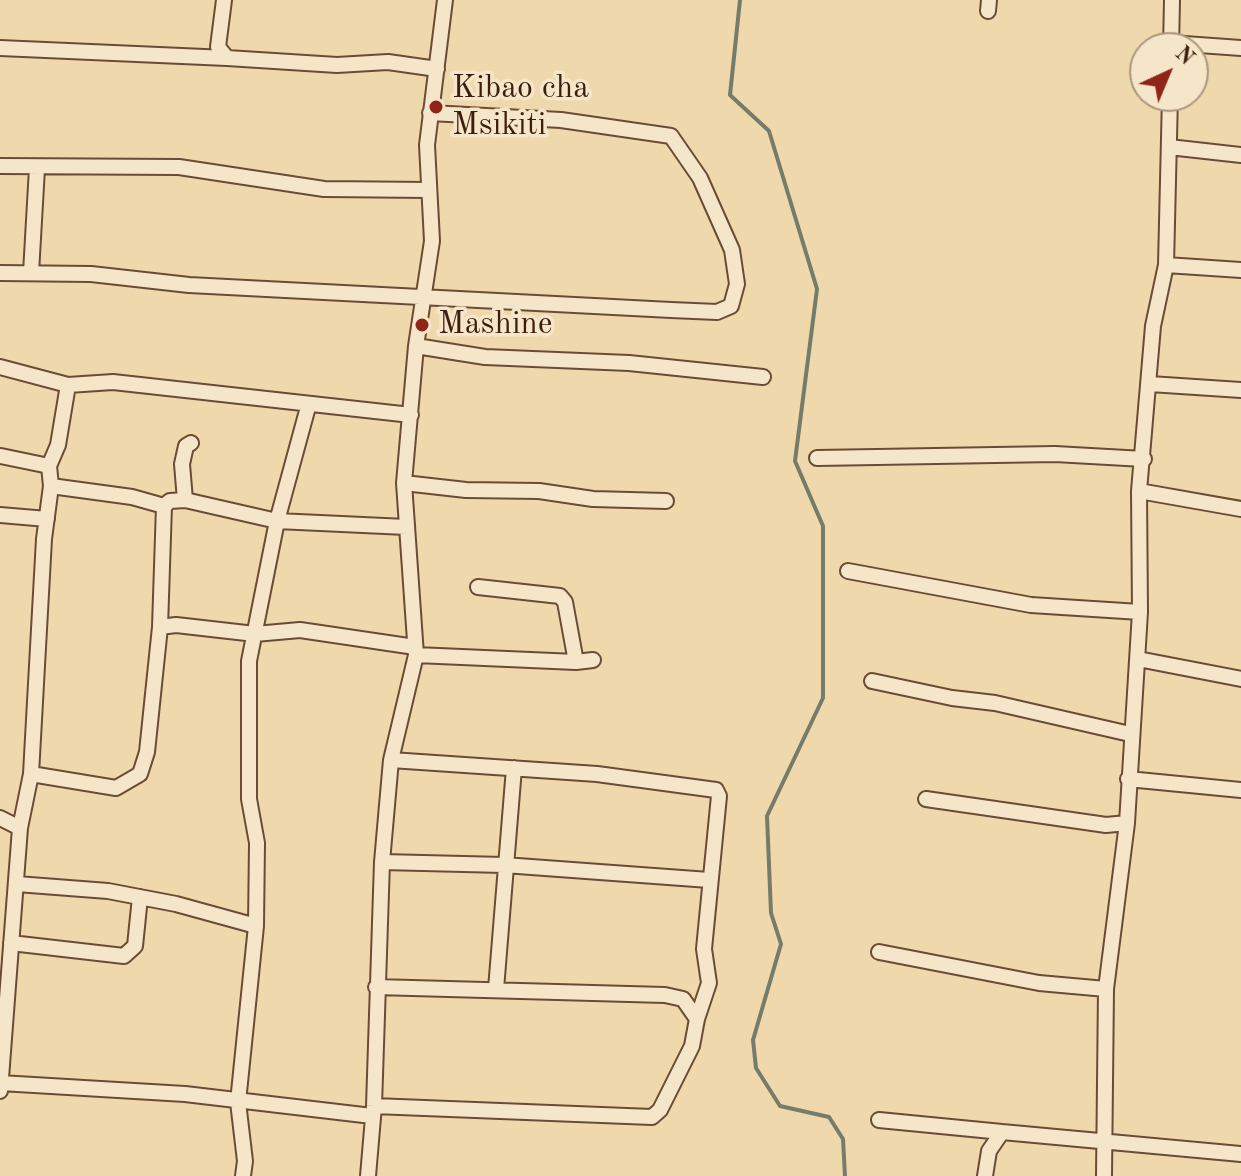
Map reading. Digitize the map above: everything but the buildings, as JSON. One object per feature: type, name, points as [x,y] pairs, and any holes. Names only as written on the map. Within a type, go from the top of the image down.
[{"type":"street","points":[[224,0],[218,47],[227,58]]},
{"type":"street","points":[[368,1176],[382,862],[391,760],[415,651],[404,483],[416,346],[432,241],[427,145],[445,0]]},
{"type":"street","points":[[1171,32],[1172,0]]},
{"type":"street","points":[[1209,47],[1241,48]]},
{"type":"street","points":[[0,48],[337,65],[388,62],[437,69]]},
{"type":"street","points":[[1104,1176],[1106,989],[1127,823],[1130,734],[1140,612],[1139,491],[1153,326],[1166,265],[1170,112]]},
{"type":"street","points":[[0,273],[91,274],[189,285],[717,312],[731,306],[737,284],[732,250],[687,154],[671,136],[561,120],[430,113]]},
{"type":"street","points":[[1169,147],[1241,155]]},
{"type":"street","points":[[0,166],[179,167],[324,189],[429,190]]},
{"type":"street","points":[[31,273],[37,168]]},
{"type":"street","points":[[1166,265],[1241,270]]},
{"type":"street","points":[[416,346],[485,357],[629,363],[763,377]]},
{"type":"street","points":[[0,367],[68,385],[113,382],[308,407],[411,415]]},
{"type":"street","points":[[1150,384],[1241,390]]},
{"type":"street","points":[[68,385],[58,445],[49,466],[51,486],[31,774],[20,828],[0,1086],[57,1084],[238,1102],[373,1111],[652,1117],[660,1110],[692,1046],[709,983],[704,949],[719,796],[716,790],[648,779],[391,760]]},
{"type":"street","points":[[243,1176],[245,1161],[238,1102],[256,926],[257,843],[249,799],[248,686],[277,521],[308,407]]},
{"type":"street","points":[[185,500],[182,464],[186,446],[191,443]]},
{"type":"street","points":[[817,458],[1055,454],[1144,459]]},
{"type":"street","points":[[1,456],[49,466]]},
{"type":"street","points":[[404,483],[466,490],[539,491],[593,499],[666,501]]},
{"type":"street","points":[[51,486],[132,497],[164,506]]},
{"type":"street","points":[[1139,491],[1241,509]]},
{"type":"street","points":[[31,774],[116,788],[140,774],[147,752],[160,627],[164,506],[170,501],[185,500],[277,521],[406,527]]},
{"type":"street","points":[[0,515],[47,519]]},
{"type":"street","points":[[848,571],[1031,605],[1140,612]]},
{"type":"street","points":[[478,587],[560,596],[565,602],[576,662]]},
{"type":"street","points":[[160,627],[176,625],[255,634],[300,630],[415,651],[576,662],[593,660]]},
{"type":"street","points":[[1138,659],[1241,679]]},
{"type":"street","points":[[872,681],[952,698],[995,703],[1130,734]]},
{"type":"street","points":[[496,989],[514,768]]},
{"type":"street","points":[[1128,779],[1241,790]]},
{"type":"street","points":[[926,799],[1093,823],[1127,823]]},
{"type":"street","points":[[0,818],[20,828]]},
{"type":"street","points":[[382,862],[504,865],[709,880]]},
{"type":"street","points":[[17,884],[108,891],[256,926]]},
{"type":"street","points":[[11,943],[124,956],[135,946],[140,897]]},
{"type":"street","points":[[879,952],[1039,983],[1106,989]]},
{"type":"street","points":[[376,987],[665,995],[683,999],[697,1019]]},
{"type":"street","points":[[879,1120],[1241,1154]]},
{"type":"street","points":[[985,1176],[989,1151],[1002,1132]]},
{"type":"waterway","points":[[740,0],[730,95],[769,131],[817,289],[795,461],[823,526],[823,698],[767,816],[771,913],[781,944],[753,1040],[756,1068],[780,1106],[829,1117],[843,1139],[845,1176]]},
{"type":"place","name":"Kibao cha Msikiti","points":[[436,107]]},
{"type":"place","name":"Mashine","points":[[422,325]]}]
